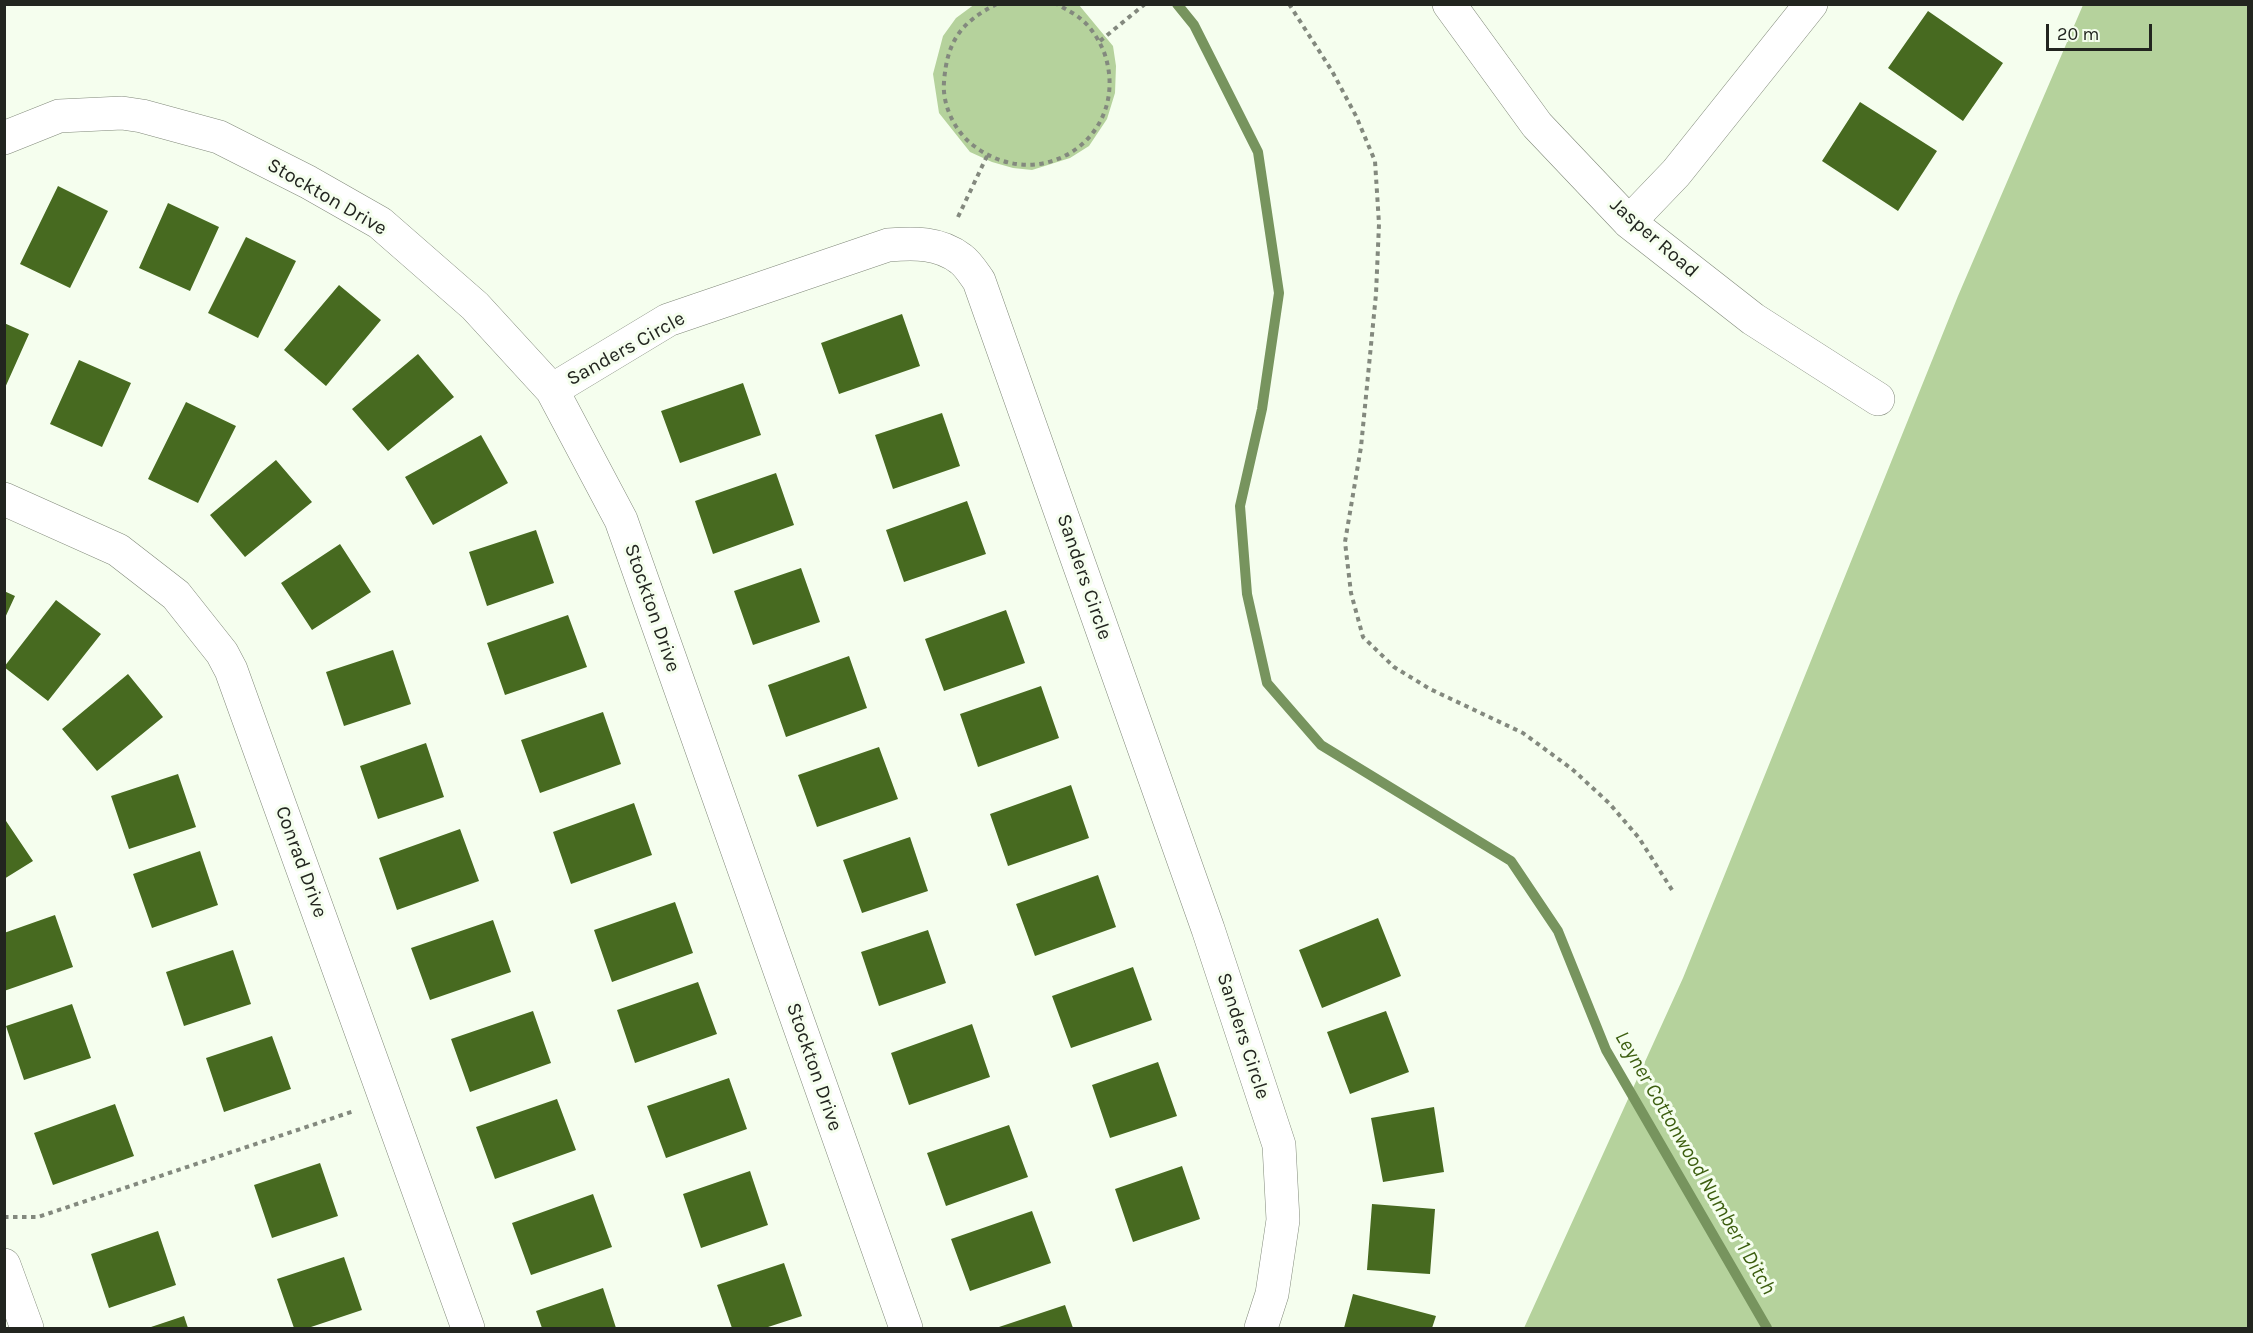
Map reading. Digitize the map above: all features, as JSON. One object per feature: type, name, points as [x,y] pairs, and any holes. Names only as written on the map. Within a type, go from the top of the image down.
[{"type":"street","name":"Jasper Road","points":[[1449,4],[1537,124],[1629,222],[1753,319],[1878,399]]},
{"type":"street","points":[[1629,222],[1676,173],[1811,4]]},
{"type":"street","name":"Stockton Drive","points":[[4,138],[59,116],[122,113],[142,116],[219,137],[308,182],[380,224],[475,306],[552,390],[621,520],[906,1329]]},
{"type":"street","name":"Sanders Circle","points":[[552,390],[668,320],[888,245],[920,243],[943,249],[962,259],[980,281],[1208,929],[1279,1144],[1283,1220],[1272,1294],[1261,1329]]},
{"type":"street","name":"Conrad Drive","points":[[4,499],[118,550],[176,595],[222,653],[231,670],[468,1329]]},
{"type":"street","points":[[4,1264],[27,1329]]},
{"type":"path","points":[[997,4],[976,15],[957,36],[945,62],[943,89],[950,117],[965,140],[987,156],[1012,165],[1039,165],[1065,156],[1087,141],[1102,119],[1110,93],[1109,66],[1100,41],[1082,19],[1057,4]]},
{"type":"path","points":[[1100,41],[1145,4]]},
{"type":"path","points":[[1289,4],[1332,71],[1375,161],[1378,224],[1376,294],[1361,447],[1345,542],[1351,593],[1363,637],[1394,667],[1430,689],[1523,733],[1572,769],[1609,803],[1639,838],[1674,892]]},
{"type":"path","points":[[943,249],[987,156]]},
{"type":"path","points":[[4,1217],[38,1217],[386,1101]]},
{"type":"green space","points":[[975,4],[1079,5],[1113,46],[1116,66],[1115,93],[1107,119],[1089,146],[1070,158],[1032,170],[992,162],[970,152],[939,113],[933,74],[943,36],[956,18]]},
{"type":"green space","points":[[2083,5],[2248,5],[2248,1328],[1524,1328],[1683,978],[1958,296]]},
{"type":"building","points":[[1928,11],[2003,63],[1963,121],[1888,68]]},
{"type":"building","points":[[1860,102],[1937,151],[1898,211],[1822,161]]},
{"type":"building","points":[[58,186],[108,211],[70,288],[20,264]]},
{"type":"building","points":[[168,203],[219,227],[190,291],[139,268]]},
{"type":"building","points":[[246,237],[296,261],[258,338],[208,313]]},
{"type":"building","points":[[339,285],[381,320],[326,386],[284,350]]},
{"type":"building","points":[[902,314],[920,366],[839,394],[821,343]]},
{"type":"building","points":[[4,323],[29,334],[4,390]]},
{"type":"building","points":[[418,354],[454,397],[388,451],[352,409]]},
{"type":"building","points":[[79,360],[131,383],[102,447],[50,424]]},
{"type":"building","points":[[743,383],[761,435],[680,463],[661,411]]},
{"type":"building","points":[[186,402],[236,426],[198,503],[148,479]]},
{"type":"building","points":[[942,413],[960,466],[893,489],[875,435]]},
{"type":"building","points":[[481,435],[508,483],[433,525],[405,477]]},
{"type":"building","points":[[276,460],[312,502],[245,557],[210,515]]},
{"type":"building","points":[[776,473],[794,525],[713,554],[695,501]]},
{"type":"building","points":[[967,501],[986,554],[904,582],[886,530]]},
{"type":"building","points":[[536,530],[554,583],[487,606],[469,552]]},
{"type":"building","points":[[340,544],[371,592],[312,630],[281,583]]},
{"type":"building","points":[[801,568],[820,622],[753,645],[734,591]]},
{"type":"building","points":[[4,591],[15,596],[4,620]]},
{"type":"building","points":[[56,600],[101,634],[48,701],[4,667]]},
{"type":"building","points":[[1006,610],[1025,663],[944,691],[925,639]]},
{"type":"building","points":[[568,615],[587,667],[505,695],[487,643]]},
{"type":"building","points":[[393,650],[411,704],[344,726],[326,672]]},
{"type":"building","points":[[849,656],[867,708],[786,737],[768,685]]},
{"type":"building","points":[[128,674],[163,717],[97,771],[62,729]]},
{"type":"building","points":[[1041,686],[1059,738],[978,767],[960,714]]},
{"type":"building","points":[[603,712],[621,764],[540,793],[521,740]]},
{"type":"building","points":[[426,743],[444,797],[378,819],[360,766]]},
{"type":"building","points":[[879,747],[898,799],[817,827],[798,775]]},
{"type":"building","points":[[178,774],[196,827],[129,849],[111,796]]},
{"type":"building","points":[[1071,785],[1089,838],[1008,866],[990,814]]},
{"type":"building","points":[[634,803],[652,855],[571,884],[553,832]]},
{"type":"building","points":[[4,818],[33,861],[4,879]]},
{"type":"building","points":[[460,829],[479,881],[397,910],[379,858]]},
{"type":"building","points":[[910,837],[928,891],[862,913],[843,860]]},
{"type":"building","points":[[200,851],[218,905],[152,928],[133,874]]},
{"type":"building","points":[[1098,875],[1116,927],[1035,956],[1016,904]]},
{"type":"building","points":[[675,902],[693,953],[612,982],[594,930]]},
{"type":"building","points":[[55,915],[73,967],[4,991],[4,933]]},
{"type":"building","points":[[1378,918],[1401,976],[1322,1008],[1299,950]]},
{"type":"building","points":[[493,920],[511,972],[430,1000],[411,948]]},
{"type":"building","points":[[928,930],[946,983],[879,1006],[861,952]]},
{"type":"building","points":[[233,950],[251,1004],[184,1026],[166,972]]},
{"type":"building","points":[[1133,967],[1152,1020],[1071,1048],[1052,996]]},
{"type":"building","points":[[698,982],[717,1034],[635,1063],[617,1010]]},
{"type":"building","points":[[72,1004],[91,1058],[24,1080],[6,1026]]},
{"type":"building","points":[[533,1011],[551,1063],[470,1092],[451,1039]]},
{"type":"building","points":[[1386,1011],[1409,1072],[1350,1094],[1327,1032]]},
{"type":"building","points":[[972,1024],[990,1077],[909,1105],[891,1053]]},
{"type":"building","points":[[272,1036],[291,1089],[224,1112],[206,1058]]},
{"type":"building","points":[[1158,1062],[1177,1116],[1110,1138],[1092,1085]]},
{"type":"building","points":[[729,1078],[747,1129],[666,1158],[647,1106]]},
{"type":"building","points":[[557,1099],[576,1150],[495,1179],[476,1127]]},
{"type":"building","points":[[115,1104],[134,1156],[53,1185],[34,1133]]},
{"type":"building","points":[[1434,1107],[1444,1172],[1383,1182],[1371,1118]]},
{"type":"building","points":[[1009,1125],[1028,1177],[946,1206],[927,1153]]},
{"type":"building","points":[[320,1163],[338,1216],[272,1238],[254,1185]]},
{"type":"building","points":[[1182,1166],[1200,1219],[1133,1242],[1115,1189]]},
{"type":"building","points":[[750,1171],[768,1225],[701,1248],[683,1194]]},
{"type":"building","points":[[593,1194],[612,1247],[531,1275],[512,1223]]},
{"type":"building","points":[[1372,1204],[1435,1209],[1430,1274],[1367,1270]]},
{"type":"building","points":[[1032,1211],[1051,1263],[970,1291],[951,1239]]},
{"type":"building","points":[[158,1231],[176,1285],[109,1308],[91,1254]]},
{"type":"building","points":[[344,1257],[362,1310],[308,1328],[294,1328],[277,1279]]},
{"type":"building","points":[[784,1263],[802,1316],[765,1328],[732,1328],[717,1285]]},
{"type":"building","points":[[603,1288],[616,1328],[542,1328],[536,1311]]},
{"type":"building","points":[[1353,1294],[1436,1316],[1432,1328],[1344,1328]]},
{"type":"building","points":[[1065,1305],[1073,1328],[996,1328]]},
{"type":"building","points":[[184,1316],[188,1328],[148,1328]]},
{"type":"waterway","name":"Leyner Cottonwood Number 1 Ditch","points":[[1177,4],[1194,25],[1258,152],[1279,293],[1262,409],[1240,506],[1247,594],[1267,683],[1321,745],[1511,861],[1558,931],[1606,1050],[1767,1328]]}]
